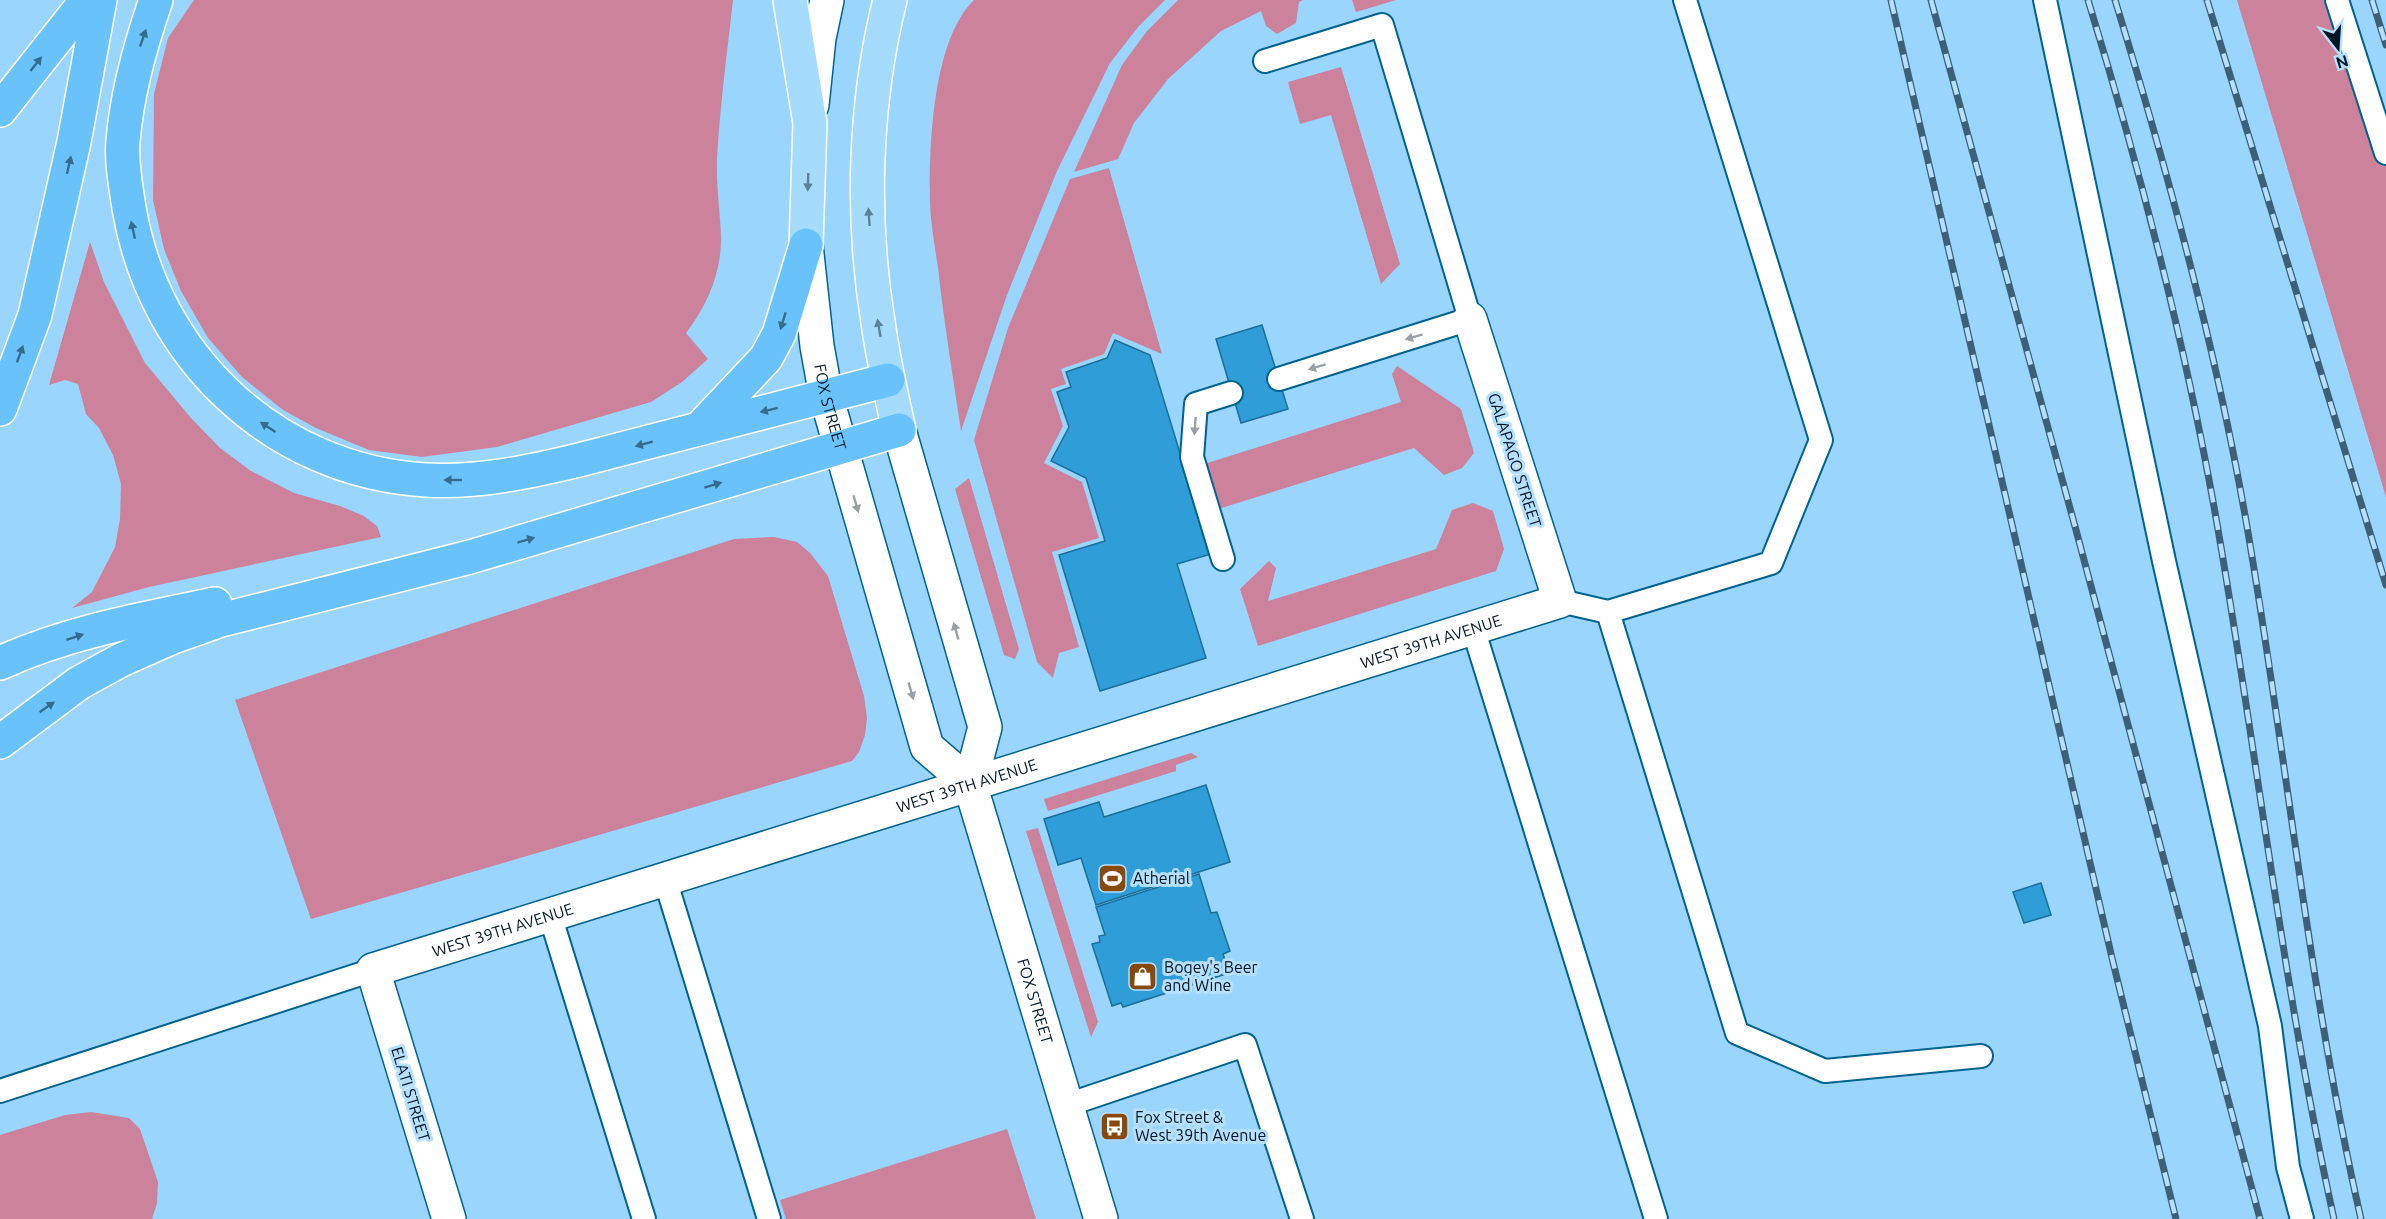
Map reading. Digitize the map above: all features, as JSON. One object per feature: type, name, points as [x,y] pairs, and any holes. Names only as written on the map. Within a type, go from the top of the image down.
[{"type":"highway","points":[[0,110],[87,0]]},
{"type":"highway","points":[[0,409],[38,304],[74,142],[99,0]]},
{"type":"highway","points":[[156,0],[137,55],[123,142],[125,184],[134,235],[151,286],[172,326],[195,361],[224,392],[256,418],[292,442],[336,462],[380,474],[426,480],[475,480],[529,471],[630,448],[888,380]]},
{"type":"highway","points":[[700,428],[766,358],[779,334],[806,245]]},
{"type":"highway","points":[[0,742],[80,683],[121,660],[173,637],[222,621],[470,557],[899,430]]},
{"type":"highway","points":[[0,663],[106,627],[299,586],[470,557]]},
{"type":"main road","points":[[790,0],[810,123]]},
{"type":"main road","points":[[892,2],[875,80],[869,143],[868,208],[878,321],[899,430]]},
{"type":"main road","name":"FOX STREET","points":[[806,245],[810,123]]},
{"type":"street","name":"FOX STREET","points":[[810,123],[819,38],[827,0]]},
{"type":"street","name":"FOX STREET","points":[[806,245],[817,346],[826,396],[839,448],[927,747],[970,784],[1101,1219]]},
{"type":"street","name":"GALAPAGO STREET","points":[[1470,320],[1560,601]]},
{"type":"street","points":[[899,430],[985,727],[970,784]]},
{"type":"street","name":"WEST 39TH AVENUE","points":[[373,970],[1560,601]]},
{"type":"street","name":"ELATI STREET","points":[[373,970],[449,1219]]},
{"type":"lane","points":[[1560,601],[1608,612],[1771,562],[1821,440],[1685,0]]},
{"type":"lane","points":[[2045,0],[2166,573],[2270,1026],[2288,1167],[2302,1219]]},
{"type":"lane","points":[[2337,0],[2386,153]]},
{"type":"lane","points":[[1265,61],[1382,25],[1470,320],[1279,379]]},
{"type":"lane","points":[[1223,559],[1192,458],[1196,404],[1231,393]]},
{"type":"lane","points":[[1608,612],[1737,1033],[1825,1071],[1981,1056]]},
{"type":"lane","points":[[1473,628],[1656,1219]]},
{"type":"lane","points":[[665,879],[769,1219]]},
{"type":"lane","points":[[550,915],[644,1219]]},
{"type":"lane","points":[[0,1091],[373,970]]},
{"type":"lane","points":[[1067,1105],[1245,1045],[1302,1219]]},
{"type":"shaded area","points":[[194,0],[733,0],[717,159],[721,249],[716,275],[707,300],[686,333],[708,359],[682,382],[651,402],[497,447],[422,457],[369,450],[316,428],[283,410],[242,377],[208,338],[181,291],[164,249],[153,200],[154,94],[168,38]]},
{"type":"shaded area","points":[[974,0],[1165,0],[1139,26],[1110,63],[1057,171],[1007,295],[961,431],[931,221],[931,155],[932,126],[941,68],[949,41],[960,18]]},
{"type":"shaded area","points":[[1178,0],[1303,0],[1299,2],[1296,23],[1277,34],[1266,26],[1261,11],[1221,31],[1168,79],[1134,123],[1118,159],[1074,172],[1122,65],[1147,31]]},
{"type":"shaded area","points":[[1352,0],[1396,0],[1356,12]]},
{"type":"shaded area","points":[[2237,0],[2337,0],[2386,155],[2386,497]]},
{"type":"shaded area","points":[[1341,67],[1400,264],[1381,284],[1331,115],[1300,124],[1288,82]]},
{"type":"shaded area","points":[[1109,168],[1162,354],[1113,333],[1104,354],[1061,369],[1066,384],[1051,389],[1063,426],[1044,463],[1082,482],[1099,538],[1052,552],[1079,647],[1059,653],[1053,678],[1037,662],[974,440],[1008,328],[1070,179]]},
{"type":"shaded area","points":[[90,242],[104,282],[145,363],[191,418],[220,448],[251,471],[294,493],[340,506],[364,516],[377,526],[381,537],[149,587],[72,608],[92,592],[115,547],[120,519],[121,484],[113,455],[99,428],[86,414],[78,384],[65,380],[49,385]]},
{"type":"shaded area","points":[[1397,366],[1461,409],[1474,453],[1462,468],[1444,475],[1414,448],[1215,510],[1201,465],[1401,402],[1392,374]]},
{"type":"shaded area","points":[[969,478],[1019,649],[1015,659],[1004,655],[955,489]]},
{"type":"shaded area","points":[[1473,503],[1493,511],[1504,549],[1496,571],[1258,646],[1240,589],[1269,561],[1276,568],[1268,601],[1436,549],[1452,510]]},
{"type":"shaded area","points":[[774,537],[797,542],[810,553],[828,576],[864,696],[867,718],[865,735],[859,752],[852,761],[311,919],[235,700],[734,539]]},
{"type":"shaded area","points":[[1191,753],[1198,757],[1176,765],[1176,771],[1048,811],[1044,799]]},
{"type":"shaded area","points":[[1038,828],[1098,1022],[1091,1037],[1026,831]]},
{"type":"shaded area","points":[[91,1112],[129,1118],[140,1129],[158,1182],[157,1203],[152,1219],[0,1219],[0,1135],[65,1115]]},
{"type":"shaded area","points":[[1007,1129],[1036,1219],[786,1219],[780,1200]]},
{"type":"building","points":[[1262,325],[1288,409],[1241,423],[1216,339]]},
{"type":"building","points":[[1115,340],[1150,355],[1211,554],[1177,564],[1206,658],[1100,691],[1059,555],[1105,541],[1086,478],[1051,461],[1069,427],[1057,392],[1071,387],[1066,372],[1107,358]]},
{"type":"building","points":[[1206,785],[1230,862],[1096,905],[1081,858],[1058,865],[1044,819],[1099,802],[1104,817]]},
{"type":"building","points":[[1199,874],[1211,913],[1217,912],[1230,951],[1223,954],[1229,973],[1123,1007],[1121,1003],[1112,1006],[1092,944],[1100,942],[1099,936],[1105,935],[1096,907]]},
{"type":"building","points":[[2041,883],[2051,915],[2024,923],[2013,892]]},
{"type":"railway","points":[[1891,0],[2112,958],[2176,1219]]},
{"type":"railway","points":[[1931,0],[2076,530],[2260,1219]]},
{"type":"railway","points":[[2088,0],[2128,135],[2164,271],[2209,477],[2301,1052],[2334,1219]]},
{"type":"railway","points":[[2115,0],[2188,256],[2233,450],[2260,603],[2326,1044],[2361,1219]]},
{"type":"railway","points":[[2207,0],[2386,585]]},
{"type":"railway","points":[[2372,0],[2386,45]]},
{"type":"place","name":"Atherial","points":[[1112,878]]},
{"type":"place","name":"Bogey's Beer and Wine","points":[[1143,976]]},
{"type":"place","name":"Fox Street & West 39th Avenue","points":[[1114,1126]]}]
